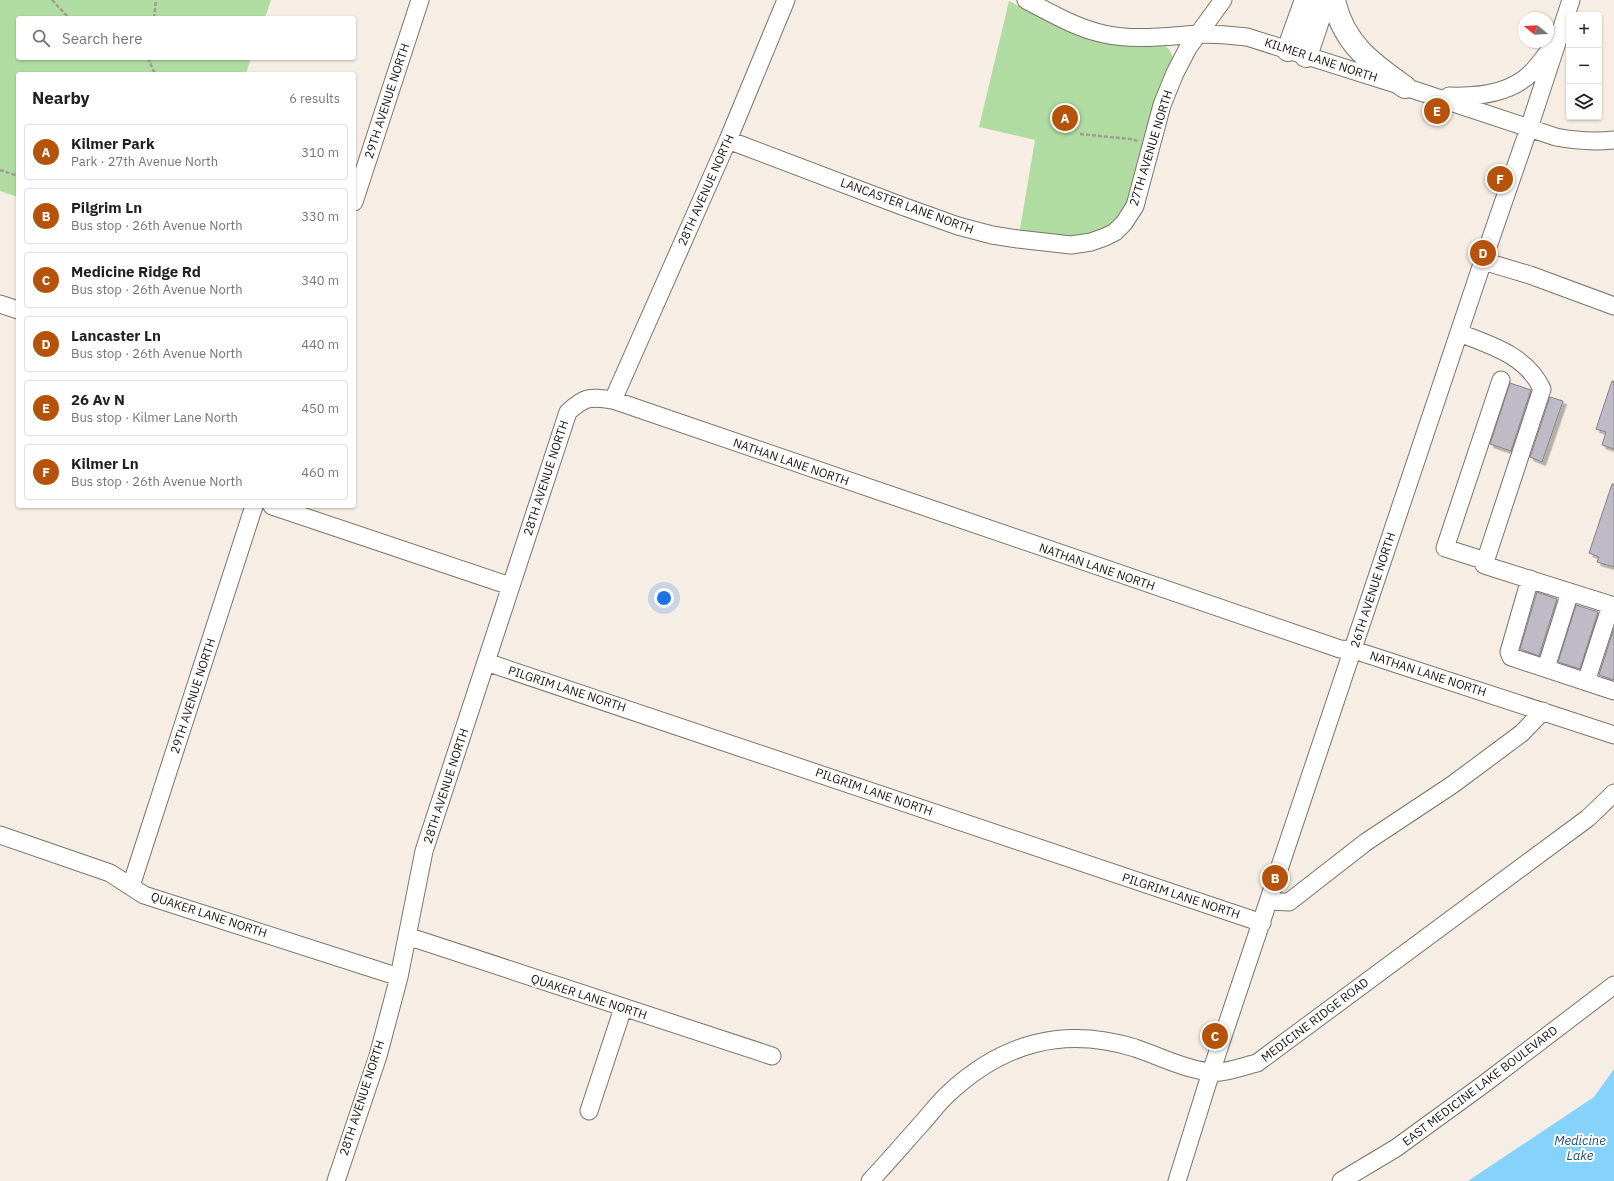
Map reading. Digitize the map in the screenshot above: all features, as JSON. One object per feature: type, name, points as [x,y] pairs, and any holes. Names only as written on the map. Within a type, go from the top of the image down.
[{"type":"highway","points":[[1297,53],[1306,0]]},
{"type":"highway","points":[[1297,53],[1325,0]]},
{"type":"highway","points":[[1334,0],[1340,22],[1358,51],[1405,87]]},
{"type":"street","name":"29TH AVENUE NORTH","points":[[356,196],[420,0]]},
{"type":"street","name":"28TH AVENUE NORTH","points":[[613,400],[728,140],[786,0]]},
{"type":"street","name":"KILMER LANE NORTH","points":[[1026,0],[1069,22],[1104,34],[1132,38],[1198,34],[1227,34],[1247,38],[1405,87],[1556,137],[1592,142],[1614,140]]},
{"type":"street","name":"27TH AVENUE NORTH","points":[[1092,242],[1115,232],[1124,223],[1135,206],[1150,145],[1162,105],[1175,73],[1188,48],[1223,0]]},
{"type":"street","name":"26TH AVENUE NORTH","points":[[1177,1181],[1211,1072],[1354,650],[1571,0]]},
{"type":"street","points":[[1429,95],[1472,96],[1505,90],[1530,74],[1558,41]]},
{"type":"street","name":"LANCASTER LANE NORTH","points":[[728,140],[958,226],[1018,240],[1072,245],[1092,242]]},
{"type":"street","points":[[1483,261],[1530,275],[1614,306]]},
{"type":"street","points":[[0,304],[16,309]]},
{"type":"street","points":[[1459,333],[1493,345],[1526,365],[1539,382],[1542,389],[1484,565],[1613,606],[1586,682]]},
{"type":"street","points":[[1486,561],[1445,548],[1501,380]]},
{"type":"street","name":"NATHAN LANE NORTH","points":[[582,400],[597,398],[613,400],[1340,649],[1354,650],[1614,735]]},
{"type":"street","name":"28TH AVENUE NORTH","points":[[336,1181],[378,1056],[399,977],[424,851],[568,412],[582,400]]},
{"type":"street","name":"29TH AVENUE NORTH","points":[[131,886],[253,508]]},
{"type":"street","points":[[278,508],[510,586]]},
{"type":"street","points":[[1530,579],[1509,652],[1511,657],[1614,691]]},
{"type":"street","points":[[1546,668],[1570,592]]},
{"type":"street","name":"PILGRIM LANE NORTH","points":[[486,662],[1262,922]]},
{"type":"street","points":[[1269,901],[1288,902],[1366,842],[1452,785],[1522,733],[1543,711]]},
{"type":"street","name":"MEDICINE RIDGE ROAD","points":[[870,1181],[947,1094],[986,1064],[1019,1048],[1053,1039],[1080,1038],[1106,1040],[1192,1068],[1211,1072],[1257,1063],[1588,818],[1614,792]]},
{"type":"street","name":"QUAKER LANE NORTH","points":[[0,836],[110,873],[144,894],[399,977]]},
{"type":"street","name":"QUAKER LANE NORTH","points":[[407,936],[772,1056]]},
{"type":"street","name":"EAST MEDICINE LAKE BOULEVARD","points":[[1341,1181],[1396,1148],[1484,1084],[1614,985]]},
{"type":"street","points":[[589,1111],[623,1008]]},
{"type":"path","points":[[52,0],[68,16]]},
{"type":"path","points":[[154,16],[156,0]]},
{"type":"path","points":[[148,60],[154,72]]},
{"type":"path","points":[[1080,134],[1130,139],[1150,145]]},
{"type":"path","points":[[0,170],[16,175]]},
{"type":"green space","points":[[0,0],[271,0],[266,16],[16,16],[16,60],[250,60],[247,72],[16,72],[16,196],[0,191]]},
{"type":"green space","points":[[1009,1],[1069,32],[1091,39],[1160,44],[1170,50],[1172,55],[1173,58],[1152,112],[1126,205],[1117,219],[1107,228],[1096,233],[1071,238],[1019,235],[1035,140],[979,127]]},
{"type":"water","name":"Medicine Lake","points":[[1614,1069],[1614,1181],[1468,1181],[1594,1097]]},
{"type":"building","points":[[1612,381],[1614,381],[1614,449],[1602,445],[1606,432],[1596,429]]},
{"type":"building","points":[[1510,383],[1531,390],[1511,451],[1490,444]]},
{"type":"building","points":[[1550,397],[1563,401],[1542,462],[1530,457]]},
{"type":"building","points":[[1612,484],[1614,484],[1614,567],[1597,562],[1599,557],[1589,553]]},
{"type":"building","points":[[1537,592],[1557,599],[1539,656],[1520,649]]},
{"type":"building","points":[[1576,605],[1598,612],[1580,669],[1558,662]]},
{"type":"building","points":[[1614,628],[1614,680],[1599,675]]},
{"type":"place","name":"26 Av N","points":[[1437,111]]},
{"type":"place","name":"Kilmer Park","points":[[1065,118]]},
{"type":"place","name":"Kilmer Ln","points":[[1500,179]]},
{"type":"place","name":"Lancaster Ln","points":[[1483,253]]},
{"type":"place","name":"Pilgrim Ln","points":[[1275,878]]},
{"type":"place","name":"Medicine Ridge Rd","points":[[1215,1036]]}]
